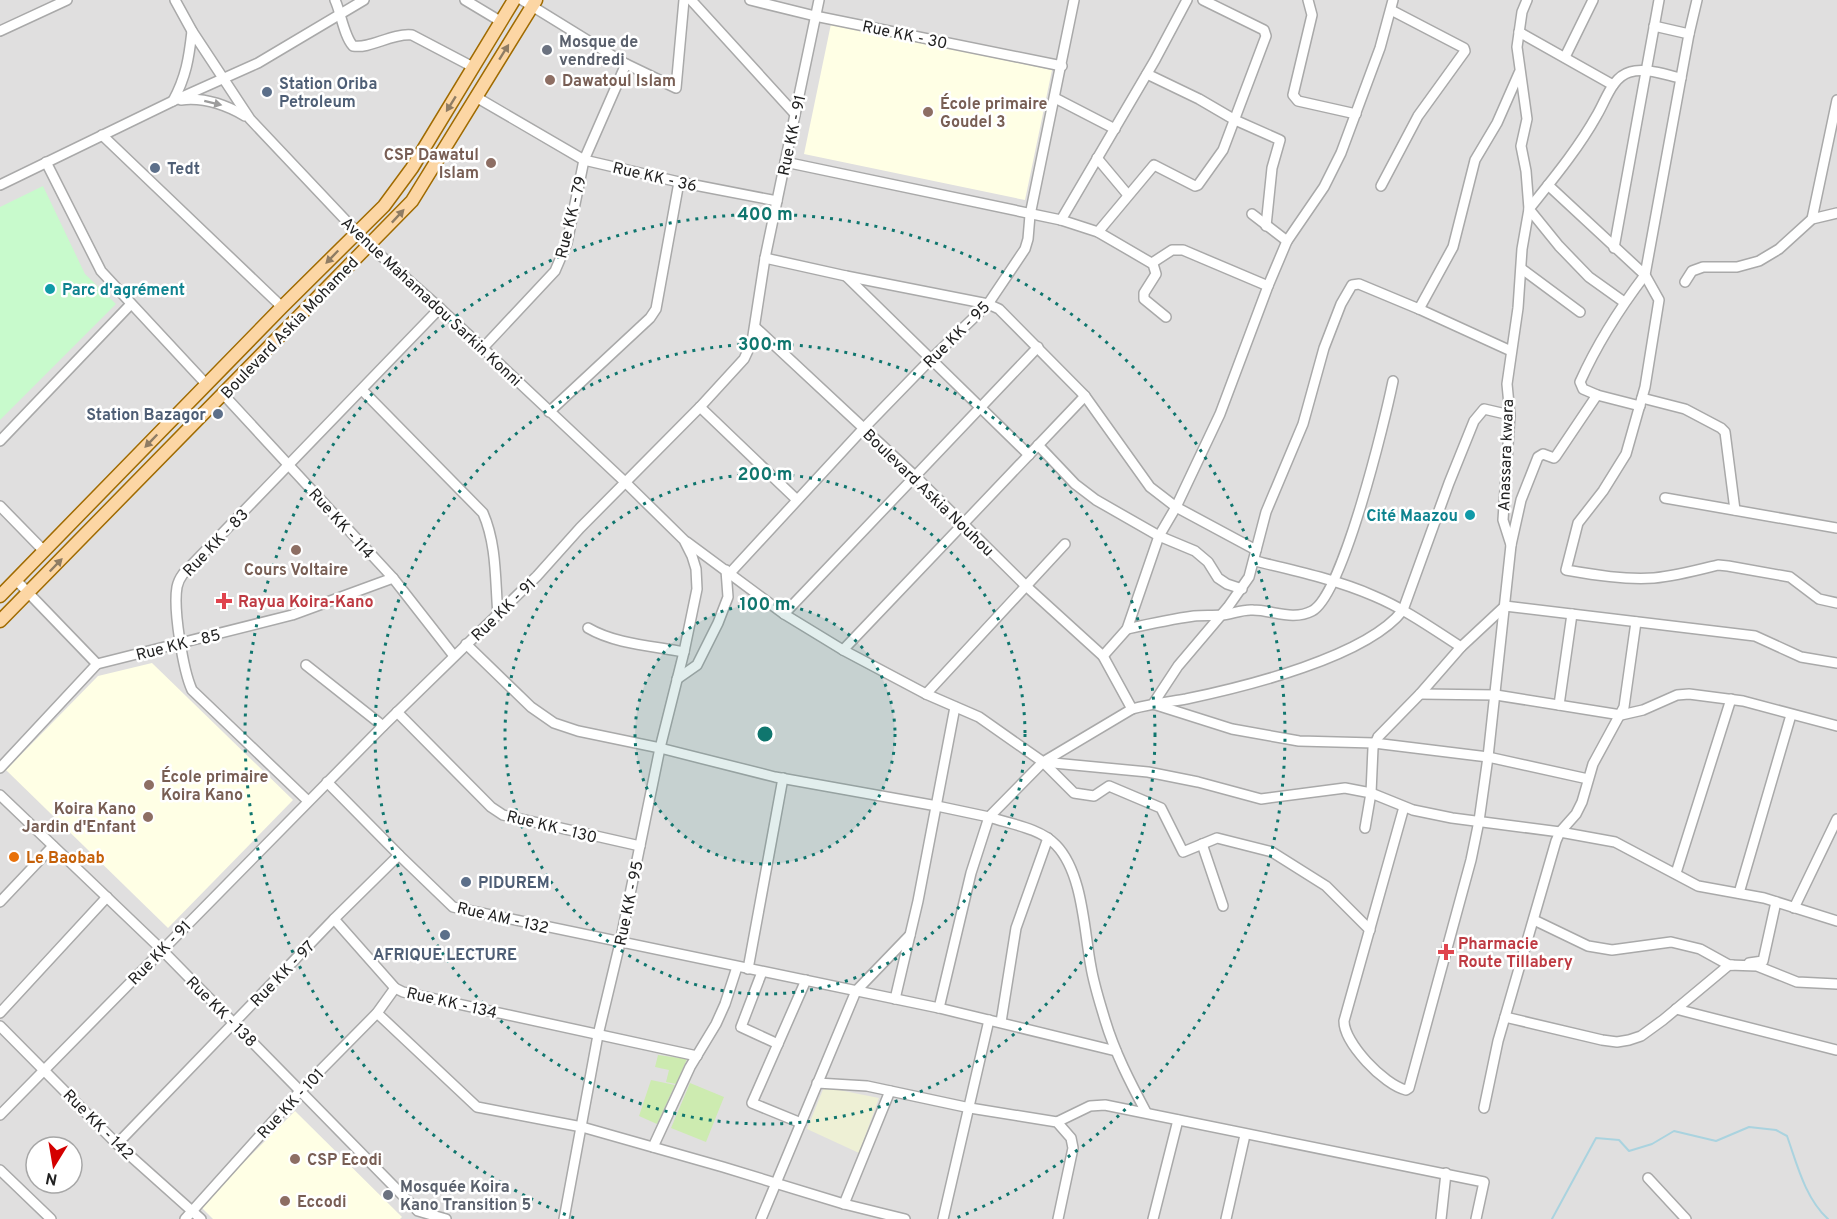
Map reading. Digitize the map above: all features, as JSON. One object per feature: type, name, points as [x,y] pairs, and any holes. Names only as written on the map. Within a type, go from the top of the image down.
[{"type":"main road","name":"Boulevard Askia Mohamed","points":[[0,596],[398,190],[514,0]]},
{"type":"main road","name":"Boulevard Askia Mohamed","points":[[0,621],[412,201],[476,97],[530,2]]},
{"type":"street","points":[[0,31],[66,0]]},
{"type":"street","name":"Avenue Mahamadou Sarkin Konni","points":[[175,0],[192,31],[249,119],[370,246],[440,308],[684,540],[694,562],[697,589]]},
{"type":"street","points":[[335,0],[353,46],[358,47],[392,36],[412,35],[473,67]]},
{"type":"street","points":[[0,185],[173,101],[258,63],[364,0]]},
{"type":"street","points":[[465,0],[500,21]]},
{"type":"street","points":[[530,2],[626,64],[676,88],[684,0]]},
{"type":"street","points":[[691,0],[795,114]]},
{"type":"street","name":"Rue KK - 30","points":[[750,0],[815,16],[1062,66]]},
{"type":"street","name":"Rue KK - 91","points":[[0,1115],[308,801],[537,576],[744,359],[755,327],[765,258],[819,0]]},
{"type":"street","name":"Rue KK - 95","points":[[728,571],[862,429],[988,304],[1025,249],[1030,214],[1074,0]]},
{"type":"street","points":[[1061,220],[1147,74],[1187,0]]},
{"type":"street","points":[[1098,232],[1154,165],[1192,186],[1198,185],[1221,154],[1266,33],[1203,0]]},
{"type":"street","points":[[1308,0],[1312,15],[1293,95],[1299,100],[1356,114]]},
{"type":"street","points":[[1102,656],[1127,628],[1160,536],[1220,414],[1287,241],[1324,187],[1341,153],[1380,48],[1393,0]]},
{"type":"street","name":"Anassara kwara","points":[[1370,930],[1344,1021],[1344,1029],[1351,1042],[1383,1078],[1392,1085],[1406,1090],[1409,1088],[1471,860],[1479,821],[1496,695],[1511,545],[1503,520],[1510,415],[1507,384],[1522,269],[1522,249],[1529,209],[1526,171],[1521,146],[1527,119],[1517,47],[1522,12],[1527,0]]},
{"type":"street","points":[[1565,57],[1593,0]]},
{"type":"street","points":[[1614,248],[1659,0]]},
{"type":"street","points":[[1697,0],[1645,275],[1624,302],[1590,360],[1580,382],[1582,389],[1598,395],[1685,409],[1721,428],[1725,432],[1735,510]]},
{"type":"street","points":[[1380,186],[1418,116],[1465,51],[1464,48],[1390,10]]},
{"type":"street","points":[[1654,26],[1689,34]]},
{"type":"street","points":[[173,101],[183,84],[192,31]]},
{"type":"street","points":[[1519,32],[1613,85]]},
{"type":"street","name":"Rue KK - 79","points":[[482,349],[555,271],[567,243],[584,159],[626,64]]},
{"type":"street","points":[[1624,302],[1589,277],[1559,246],[1529,209],[1557,174],[1597,116],[1613,85],[1629,72],[1645,71],[1681,78]]},
{"type":"street","points":[[1419,309],[1453,247],[1475,160],[1497,123],[1520,73]]},
{"type":"street","points":[[1147,74],[1199,99],[1235,120],[1280,140],[1272,168],[1266,226]]},
{"type":"street","name":"Rue KK - 36","points":[[476,97],[584,159],[679,182],[777,201]]},
{"type":"street","points":[[1055,98],[1115,129]]},
{"type":"street","points":[[173,101],[188,99],[220,104],[249,119]]},
{"type":"street","points":[[1812,219],[1837,100]]},
{"type":"street","points":[[102,135],[282,308]]},
{"type":"street","points":[[1097,158],[1128,195]]},
{"type":"street","points":[[46,162],[96,265],[207,385]]},
{"type":"street","points":[[785,162],[1061,220],[1098,232],[1152,263],[1156,274],[1144,293],[1144,299],[1166,317]]},
{"type":"street","points":[[549,412],[650,318],[656,309],[679,182]]},
{"type":"street","points":[[1548,185],[1645,275],[1659,300],[1641,402],[1623,459],[1603,491],[1578,523],[1566,570],[1610,577],[1648,578],[1718,565],[1728,566],[1790,577],[1819,599],[1837,603]]},
{"type":"street","points":[[1685,282],[1692,271],[1702,267],[1737,267],[1759,261],[1779,249],[1812,219],[1837,213]]},
{"type":"street","points":[[1252,214],[1287,241]]},
{"type":"street","points":[[1152,263],[1172,250],[1183,250],[1268,286]]},
{"type":"street","points":[[765,258],[988,304],[999,309],[1085,396],[1144,481],[1176,507],[1256,550]]},
{"type":"street","points":[[1522,269],[1580,312]]},
{"type":"street","points":[[846,276],[1029,455]]},
{"type":"street","points":[[1154,704],[1167,681],[1249,578],[1266,512],[1303,424],[1324,348],[1350,288],[1359,284],[1511,351]]},
{"type":"street","points":[[0,439],[131,304]]},
{"type":"street","name":"Rue KK - 83","points":[[308,801],[192,690],[181,644],[177,584],[183,574],[440,308]]},
{"type":"street","name":"Boulevard Askia Nouhou","points":[[755,327],[916,477],[1026,586],[1102,656],[1132,709]]},
{"type":"street","points":[[784,614],[1038,347]]},
{"type":"street","points":[[1127,628],[1195,616],[1219,616],[1252,609],[1276,614],[1302,614],[1312,611],[1320,604],[1334,583],[1363,499],[1394,381]]},
{"type":"street","points":[[362,390],[483,513],[493,544],[498,615]]},
{"type":"street","name":"Rue KK - 114","points":[[223,394],[393,578],[454,656]]},
{"type":"street","points":[[1511,545],[1521,500],[1538,457],[1543,454],[1556,456],[1598,395]]},
{"type":"street","points":[[843,650],[962,522],[1085,396]]},
{"type":"street","points":[[700,407],[796,499]]},
{"type":"street","points":[[939,1008],[971,873],[989,817],[1043,762],[1132,709],[1204,695],[1281,675],[1350,649],[1394,622],[1403,610],[1474,421],[1484,409],[1510,415]]},
{"type":"street","points":[[1038,445],[1082,490],[1096,500],[1160,536],[1195,551],[1208,562],[1218,578],[1242,589]]},
{"type":"street","points":[[1665,498],[1837,528]]},
{"type":"street","points":[[0,506],[44,552]]},
{"type":"street","points":[[684,540],[784,614],[843,650],[926,694],[979,717],[1043,762],[1074,793],[1094,796],[1109,786],[1161,808],[1183,852],[1217,838],[1272,852],[1326,885],[1370,930]]},
{"type":"street","points":[[926,694],[1065,544]]},
{"type":"street","points":[[1255,561],[1293,570],[1372,595],[1403,610],[1461,647]]},
{"type":"street","points":[[677,680],[696,665],[718,623],[728,597],[728,571]]},
{"type":"street","name":"Rue KK - 85","points":[[97,664],[292,615],[393,578]]},
{"type":"street","points":[[0,768],[97,664],[16,580]]},
{"type":"street","name":"Rue KK - 95","points":[[564,1219],[598,1035],[697,589]]},
{"type":"street","points":[[1365,828],[1371,793],[1374,743],[1461,647],[1505,606],[1755,636],[1801,657],[1837,663]]},
{"type":"street","points":[[1558,705],[1572,614]]},
{"type":"street","points":[[1484,1108],[1505,1017],[1560,832],[1576,814],[1599,751],[1624,707],[1636,622]]},
{"type":"street","points":[[588,627],[597,633],[619,640],[684,652]]},
{"type":"street","points":[[466,644],[531,707],[554,723],[783,778],[989,817],[1048,838],[1061,850],[1071,870],[1086,927],[1091,969],[1106,1022],[1116,1051],[1146,1112]]},
{"type":"street","points":[[306,665],[383,726]]},
{"type":"street","points":[[1420,694],[1496,695],[1621,715],[1643,710],[1677,695],[1689,694],[1743,701],[1837,726]]},
{"type":"street","points":[[1676,873],[1731,699]]},
{"type":"street","points":[[1154,704],[1232,729],[1299,741],[1374,743],[1488,757],[1588,779]]},
{"type":"street","points":[[896,999],[937,806],[955,706]]},
{"type":"street","name":"Rue KK - 130","points":[[397,712],[491,807],[503,815],[640,846]]},
{"type":"street","points":[[1739,894],[1791,715]]},
{"type":"street","points":[[1043,762],[1148,772],[1198,782],[1261,799],[1345,788],[1371,793],[1404,807],[1452,818],[1560,832],[1614,842],[1698,886],[1776,902],[1837,921]]},
{"type":"street","points":[[748,969],[783,778]]},
{"type":"street","name":"Rue AM - 132","points":[[327,782],[453,907],[939,1008],[1116,1051]]},
{"type":"street","name":"Rue KK - 138","points":[[0,795],[161,949],[418,1211]]},
{"type":"street","points":[[1370,930],[1404,807]]},
{"type":"street","points":[[1794,908],[1837,819]]},
{"type":"street","points":[[1001,1022],[1016,928],[1048,838]]},
{"type":"street","points":[[1202,844],[1223,906]]},
{"type":"street","points":[[0,902],[53,846]]},
{"type":"street","name":"Rue KK - 97","points":[[117,1144],[334,919],[399,855]]},
{"type":"street","points":[[0,1013],[106,897]]},
{"type":"street","points":[[1505,1017],[1617,1042],[1641,1036],[1729,965],[1762,961],[1776,902]]},
{"type":"street","name":"Rue KK - 134","points":[[334,919],[395,988],[411,995],[697,1056]]},
{"type":"street","points":[[1534,920],[1588,946],[1612,950],[1671,942],[1700,949],[1729,965],[1757,966],[1797,982],[1837,984]]},
{"type":"street","points":[[761,1219],[856,991],[910,935]]},
{"type":"street","points":[[653,1147],[682,1083],[721,1014],[737,967]]},
{"type":"street","points":[[762,972],[741,1027],[778,1044]]},
{"type":"street","points":[[801,1123],[752,1103],[806,980]]},
{"type":"street","name":"Rue KK - 101","points":[[185,1219],[300,1090],[377,1013],[395,988]]},
{"type":"street","points":[[1676,1009],[1836,1050]]},
{"type":"street","points":[[377,1013],[477,1107],[582,1127],[776,1185],[905,1219]]},
{"type":"street","points":[[943,1219],[989,1020]]},
{"type":"street","name":"Rue KK - 142","points":[[0,1026],[117,1144],[201,1219]]},
{"type":"street","points":[[817,1083],[853,1084],[970,1108],[1057,1122],[1090,1106],[1105,1105],[1245,1135],[1446,1173],[1484,1182],[1476,1219]]},
{"type":"street","points":[[844,1204],[890,1091]]},
{"type":"street","points":[[1153,1219],[1178,1120]]},
{"type":"street","points":[[1057,1122],[1071,1138],[1073,1148],[1058,1219]]},
{"type":"street","points":[[1226,1219],[1245,1135]]},
{"type":"street","points":[[0,1170],[51,1219]]},
{"type":"street","points":[[1441,1219],[1446,1173]]},
{"type":"street","points":[[1648,1178],[1686,1219]]},
{"type":"street","points":[[410,1219],[418,1211],[447,1219]]},
{"type":"shaded area","points":[[0,0],[1837,0],[1837,1219],[0,1219]]},
{"type":"shaded area","name":"École primaire Goudel 3","points":[[831,24],[1052,70],[1025,200],[804,154]]},
{"type":"shaded area","name":"École primaire Koira Kano","points":[[152,663],[293,800],[168,928],[6,770],[98,676]]},
{"type":"shaded area","points":[[824,1087],[879,1098],[859,1153],[807,1129]]},
{"type":"shaded area","name":"CSP Ecodi","points":[[295,1111],[402,1217],[400,1219],[213,1219],[200,1206]]},
{"type":"green space","name":"Parc d'agrément","points":[[43,186],[85,274],[116,304],[0,420],[0,207]]},
{"type":"green space","points":[[658,1055],[687,1059],[676,1084],[666,1082],[669,1070],[655,1067]]},
{"type":"green space","points":[[651,1080],[675,1085],[657,1124],[639,1116]]},
{"type":"green space","points":[[690,1083],[724,1097],[706,1142],[671,1128]]},
{"type":"waterway","points":[[1552,1219],[1596,1138],[1619,1140],[1629,1151],[1652,1144],[1674,1131],[1716,1141],[1749,1127],[1776,1130],[1787,1136],[1808,1191],[1820,1211],[1828,1219]]},
{"type":"place","name":"Mosque de vendredi","points":[[547,50]]},
{"type":"place","name":"Dawatoul Islam","points":[[550,80]]},
{"type":"place","name":"Station Oriba Petroleum","points":[[267,92]]},
{"type":"place","name":"École primaire Goudel 3","points":[[928,112]]},
{"type":"place","name":"CSP Dawatul Islam","points":[[491,163]]},
{"type":"place","name":"Tedt","points":[[155,168]]},
{"type":"place","name":"Parc d'agrément","points":[[50,289]]},
{"type":"place","name":"Station Bazagor","points":[[218,414]]},
{"type":"place","name":"Cité Maazou","points":[[1470,515]]},
{"type":"place","name":"Cours Voltaire","points":[[296,550]]},
{"type":"place","name":"Rayua Koira-Kano","points":[[224,601]]},
{"type":"place","name":"École primaire Koira Kano","points":[[149,785]]},
{"type":"place","name":"Koira Kano Jardin d'Enfant","points":[[148,817]]},
{"type":"place","name":"Le Baobab","points":[[14,857]]},
{"type":"place","name":"PIDUREM","points":[[466,882]]},
{"type":"place","name":"AFRIQUE LECTURE","points":[[445,935]]},
{"type":"place","name":"Pharmacie Route Tillabery","points":[[1446,952]]},
{"type":"place","name":"CSP Ecodi","points":[[295,1159]]},
{"type":"place","name":"Mosquée Koira Kano Transition 5","points":[[388,1195]]},
{"type":"place","name":"Eccodi","points":[[285,1201]]}]
